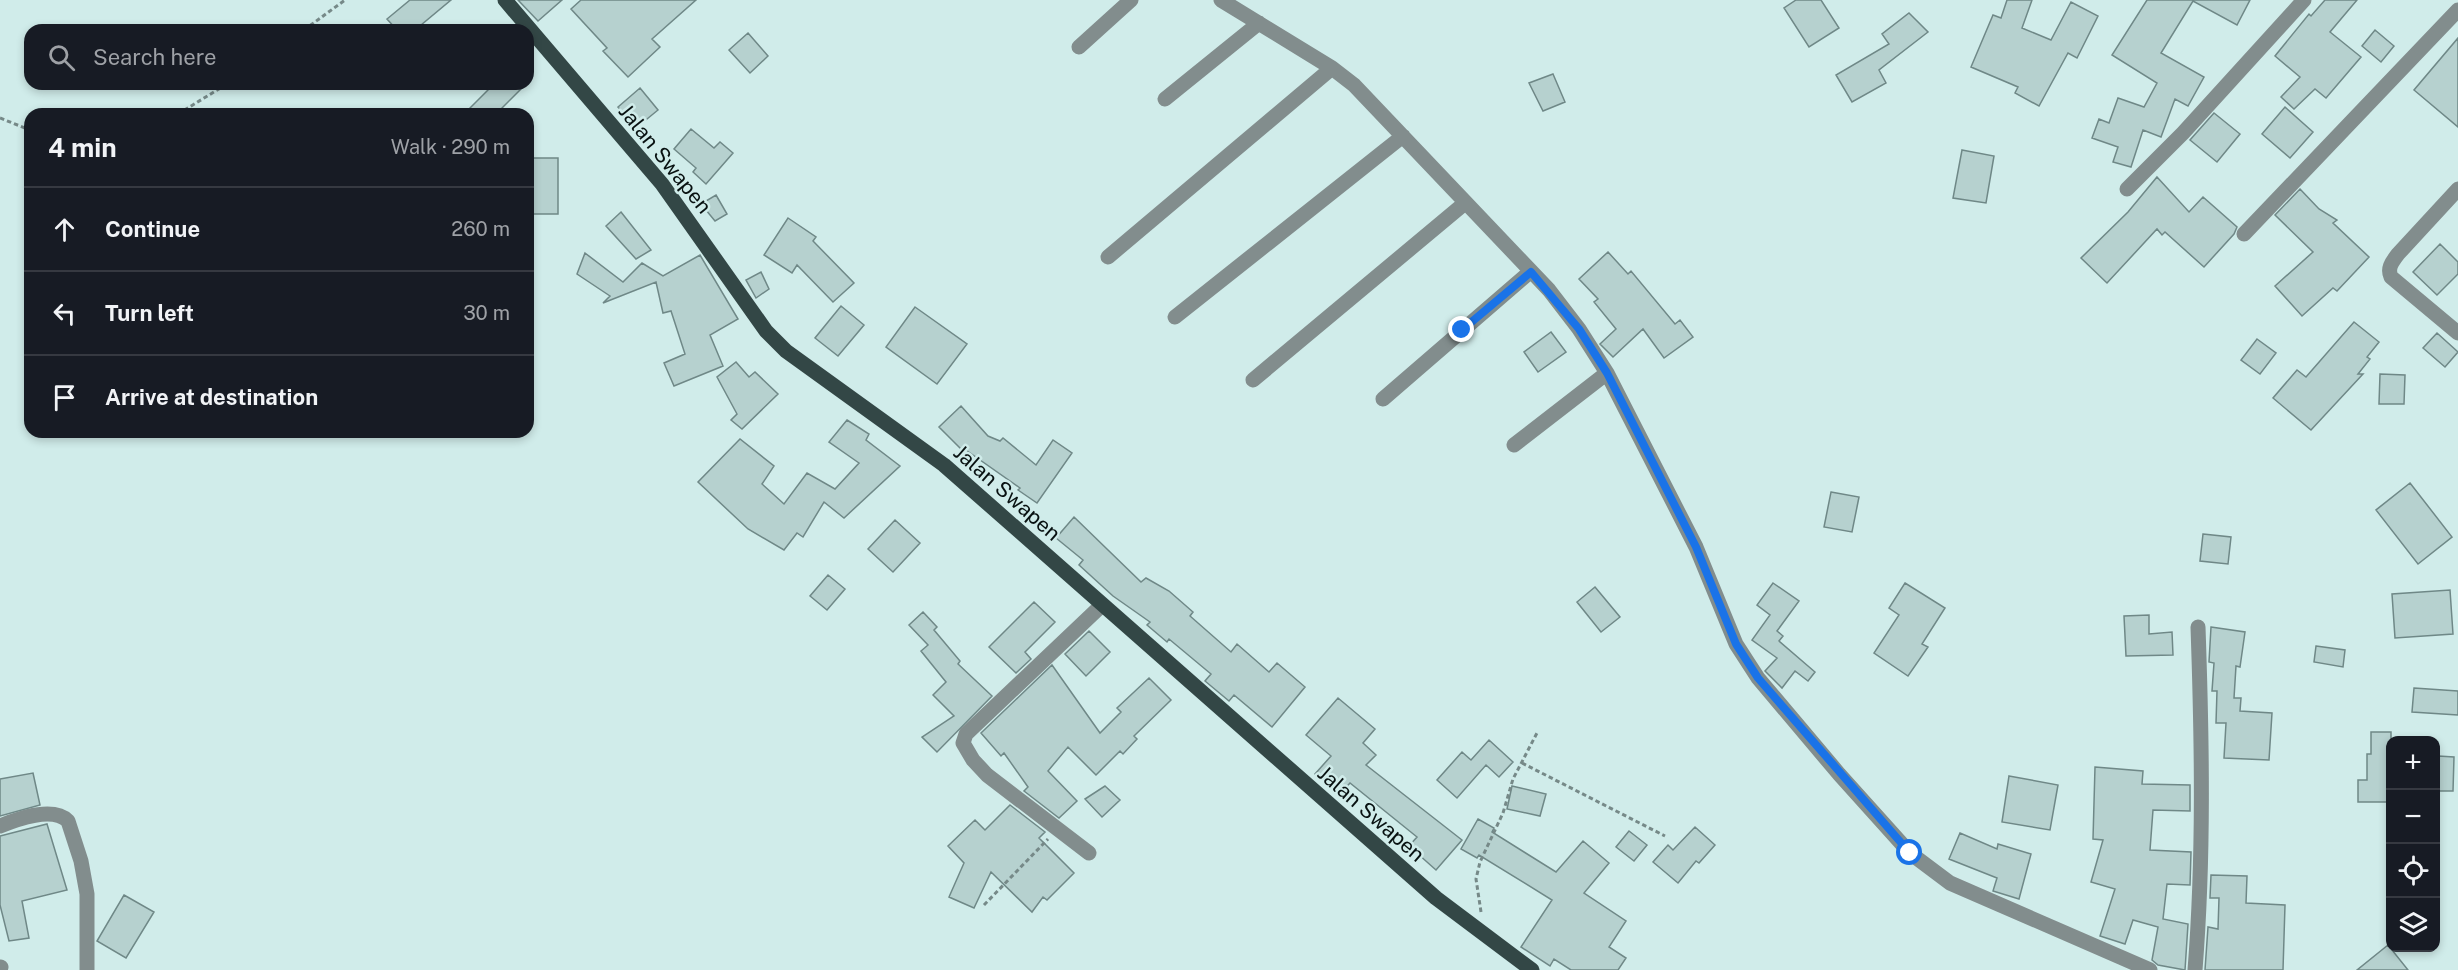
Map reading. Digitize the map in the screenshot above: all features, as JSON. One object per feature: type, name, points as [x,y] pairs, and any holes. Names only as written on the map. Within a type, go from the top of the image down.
[{"type":"main road","name":"Jalan Swapen","points":[[506,0],[526,24]]},
{"type":"main road","name":"Jalan Swapen","points":[[534,33],[662,183],[766,330],[786,351],[944,465],[1436,898],[1485,938],[1532,970]]},
{"type":"street","points":[[1079,47],[1131,0]]},
{"type":"street","points":[[1221,0],[1240,5],[1259,23],[1332,68],[1354,85],[1531,272],[1579,329],[1607,373],[1696,547],[1736,644],[1758,678],[1902,844],[1950,883],[2150,970]]},
{"type":"street","points":[[2127,189],[2183,133],[2304,0]]},
{"type":"street","points":[[2244,234],[2458,10]]},
{"type":"street","points":[[1165,99],[1259,23]]},
{"type":"street","points":[[1108,257],[1332,68]]},
{"type":"street","points":[[1175,317],[1403,135]]},
{"type":"street","points":[[2458,189],[2398,255],[2391,264],[2389,272],[2391,278],[2458,333]]},
{"type":"street","points":[[1253,380],[1465,203]]},
{"type":"street","points":[[1383,399],[1531,272]]},
{"type":"street","points":[[1514,445],[1607,373]]},
{"type":"street","points":[[1089,854],[987,775],[973,760],[963,742],[966,734],[1102,605]]},
{"type":"street","points":[[2195,970],[2202,891],[2198,627]]},
{"type":"street","points":[[0,826],[45,814],[56,814],[68,821],[81,861],[87,894],[87,970]]},
{"type":"path","points":[[312,24],[345,0]]},
{"type":"path","points":[[188,108],[217,90]]},
{"type":"path","points":[[0,118],[24,128]]},
{"type":"path","points":[[1485,938],[1476,879],[1480,862],[1503,813],[1513,779],[1538,731]]},
{"type":"path","points":[[1522,763],[1665,836]]},
{"type":"path","points":[[984,905],[1056,828]]},
{"type":"building","points":[[410,0],[451,0],[422,24],[392,24],[387,19]]},
{"type":"building","points":[[518,0],[562,0],[538,21]]},
{"type":"building","points":[[581,0],[696,0],[652,39],[660,47],[628,77],[603,51],[607,48],[571,9]]},
{"type":"building","points":[[1796,0],[1821,0],[1839,28],[1809,47],[1784,8]]},
{"type":"building","points":[[2007,0],[2032,0],[2022,28],[2051,40],[2071,2],[2098,16],[2077,58],[2068,53],[2039,106],[2015,93],[2018,87],[1971,67],[1993,15],[2001,18]]},
{"type":"building","points":[[2147,0],[2250,0],[2237,25],[2193,1],[2161,53],[2204,77],[2188,106],[2175,99],[2161,137],[2143,130],[2131,167],[2113,162],[2118,147],[2092,138],[2099,119],[2109,123],[2118,98],[2144,107],[2157,83],[2112,55]]},
{"type":"building","points":[[2325,0],[2357,0],[2330,32],[2361,57],[2326,98],[2315,89],[2294,109],[2281,97],[2300,77],[2275,56],[2309,14],[2311,16]]},
{"type":"building","points":[[1909,13],[1928,32],[1879,70],[1886,83],[1852,102],[1836,75],[1889,44],[1882,34]]},
{"type":"building","points":[[2375,30],[2394,46],[2381,62],[2362,46]]},
{"type":"building","points":[[748,33],[768,56],[750,73],[729,50]]},
{"type":"building","points":[[2458,38],[2458,127],[2414,90]]},
{"type":"building","points":[[1553,74],[1565,102],[1543,111],[1529,83]]},
{"type":"building","points":[[640,88],[658,110],[636,128],[618,107]]},
{"type":"building","points":[[488,90],[520,90],[502,108],[470,108]]},
{"type":"building","points":[[2285,107],[2313,132],[2290,158],[2262,134]]},
{"type":"building","points":[[2214,113],[2240,134],[2217,162],[2190,140]]},
{"type":"building","points":[[691,129],[714,148],[720,142],[733,153],[706,184],[693,172],[696,168],[674,149]]},
{"type":"building","points":[[1962,150],[1994,156],[1986,203],[1953,198]]},
{"type":"building","points":[[534,158],[558,158],[558,214],[534,214]]},
{"type":"building","points":[[2157,177],[2189,212],[2203,197],[2237,227],[2234,234],[2204,267],[2165,232],[2162,235],[2157,229],[2107,283],[2081,258],[2128,212]]},
{"type":"building","points":[[2300,189],[2319,209],[2337,220],[2333,223],[2369,257],[2337,291],[2333,288],[2302,316],[2275,286],[2313,252],[2275,215]]},
{"type":"building","points":[[716,195],[727,214],[715,221],[701,204]]},
{"type":"building","points":[[621,212],[651,250],[636,259],[606,226]]},
{"type":"building","points":[[788,218],[816,237],[813,241],[854,283],[833,302],[797,265],[792,273],[764,255]]},
{"type":"building","points":[[2440,244],[2458,262],[2458,274],[2437,295],[2413,272]]},
{"type":"building","points":[[1608,252],[1628,274],[1631,271],[1675,324],[1680,320],[1693,337],[1664,358],[1643,329],[1613,357],[1600,344],[1616,329],[1594,302],[1598,299],[1579,279]]},
{"type":"building","points":[[585,253],[623,282],[642,263],[663,276],[700,255],[738,319],[710,335],[723,366],[674,386],[664,363],[685,354],[671,311],[663,313],[656,282],[603,303],[610,296],[577,274]]},
{"type":"building","points":[[761,272],[769,289],[756,298],[746,280]]},
{"type":"building","points":[[841,306],[864,325],[838,356],[815,338]]},
{"type":"building","points":[[915,307],[967,344],[937,384],[886,347]]},
{"type":"building","points":[[2354,322],[2379,342],[2367,357],[2370,359],[2358,374],[2363,374],[2311,430],[2273,398],[2297,370],[2306,377]]},
{"type":"building","points":[[1551,332],[1566,352],[1538,372],[1524,352]]},
{"type":"building","points":[[2437,333],[2458,352],[2445,367],[2423,348]]},
{"type":"building","points":[[2257,339],[2276,353],[2260,374],[2241,360]]},
{"type":"building","points":[[736,362],[749,377],[755,372],[778,394],[742,429],[731,420],[737,414],[717,377]]},
{"type":"building","points":[[2380,374],[2405,375],[2404,404],[2379,404]]},
{"type":"building","points":[[961,406],[988,436],[1000,441],[1003,438],[1036,465],[1053,440],[1072,453],[1037,503],[1018,490],[1020,488],[963,448],[962,450],[939,427]]},
{"type":"building","points":[[847,420],[869,434],[866,440],[900,466],[844,518],[824,502],[803,537],[797,533],[784,550],[748,529],[698,482],[740,439],[774,466],[762,484],[784,504],[807,473],[835,489],[859,463],[829,442]]},
{"type":"building","points":[[2410,483],[2452,537],[2418,564],[2376,510]]},
{"type":"building","points":[[1831,492],[1859,497],[1852,532],[1824,527]]},
{"type":"building","points":[[1074,517],[1141,582],[1146,578],[1169,591],[1193,612],[1190,616],[1231,652],[1237,644],[1269,672],[1277,663],[1305,687],[1272,727],[1234,695],[1229,701],[1205,681],[1211,674],[1169,639],[1167,642],[1147,625],[1150,622],[1113,596],[1079,565],[1083,560],[1056,538]]},
{"type":"building","points":[[895,520],[920,543],[893,572],[868,549]]},
{"type":"building","points":[[2203,534],[2231,537],[2228,564],[2200,561]]},
{"type":"building","points":[[828,575],[845,589],[827,610],[810,596]]},
{"type":"building","points":[[1773,583],[1799,601],[1777,631],[1783,636],[1779,641],[1815,672],[1808,681],[1795,671],[1782,688],[1765,671],[1777,658],[1752,640],[1770,615],[1757,605]]},
{"type":"building","points":[[1905,583],[1945,608],[1922,644],[1928,647],[1908,676],[1874,653],[1899,615],[1889,608]]},
{"type":"building","points":[[1595,587],[1620,617],[1601,632],[1577,602]]},
{"type":"building","points":[[2450,590],[2453,634],[2395,638],[2392,594]]},
{"type":"building","points":[[1034,602],[1055,622],[1025,652],[1031,659],[1016,673],[989,647]]},
{"type":"building","points":[[923,612],[937,627],[934,630],[960,661],[958,664],[992,696],[937,752],[922,737],[954,716],[933,695],[946,682],[921,651],[928,645],[909,625]]},
{"type":"building","points":[[2149,615],[2149,634],[2172,632],[2173,655],[2126,656],[2124,616]]},
{"type":"building","points":[[2211,627],[2245,632],[2240,667],[2236,666],[2234,698],[2241,698],[2240,711],[2272,713],[2269,760],[2224,758],[2226,723],[2216,723],[2217,691],[2212,691],[2214,663],[2209,662]]},
{"type":"building","points":[[1089,631],[1110,652],[1086,676],[1065,654]]},
{"type":"building","points":[[2316,646],[2345,650],[2343,667],[2314,662]]},
{"type":"building","points":[[1052,665],[1100,733],[1121,712],[1117,708],[1149,678],[1171,700],[1134,736],[1137,739],[1123,754],[1120,751],[1096,775],[1068,747],[1048,771],[1077,801],[1059,818],[1024,791],[1028,787],[1004,753],[1001,756],[981,733]]},
{"type":"building","points":[[2414,688],[2458,691],[2458,715],[2412,712]]},
{"type":"building","points":[[1338,698],[1375,729],[1363,743],[1376,755],[1366,765],[1462,840],[1436,870],[1409,846],[1417,837],[1350,783],[1339,795],[1315,774],[1331,756],[1306,735]]},
{"type":"building","points":[[2371,732],[2391,732],[2391,736],[2386,736],[2386,802],[2358,802],[2358,780],[2367,780],[2367,754],[2371,754]]},
{"type":"building","points":[[1489,740],[1513,762],[1499,777],[1486,765],[1457,798],[1437,780],[1462,752],[1471,760]]},
{"type":"building","points":[[2440,756],[2454,757],[2453,791],[2440,791]]},
{"type":"building","points":[[2095,767],[2143,771],[2142,784],[2190,785],[2190,811],[2153,810],[2150,850],[2191,852],[2190,885],[2167,884],[2163,919],[2188,924],[2185,970],[2158,965],[2152,960],[2158,927],[2133,920],[2125,944],[2100,936],[2115,889],[2091,882],[2103,840],[2093,839]]},
{"type":"building","points":[[33,773],[40,805],[0,816],[0,779]]},
{"type":"building","points":[[2009,776],[2058,785],[2050,830],[2002,822]]},
{"type":"building","points":[[1105,786],[1120,800],[1102,817],[1085,799]]},
{"type":"building","points":[[1512,786],[1546,794],[1540,816],[1507,809]]},
{"type":"building","points":[[1010,805],[1045,832],[1039,838],[1074,873],[1047,900],[1043,897],[1032,912],[991,872],[974,908],[949,897],[964,863],[948,846],[975,820],[985,830]]},
{"type":"building","points":[[1478,819],[1494,828],[1492,832],[1556,872],[1583,841],[1609,863],[1584,893],[1626,921],[1609,947],[1626,958],[1618,970],[1571,970],[1554,959],[1550,966],[1521,947],[1552,900],[1479,855],[1477,858],[1461,849]]},
{"type":"building","points":[[47,824],[67,890],[22,901],[29,938],[9,941],[0,905],[0,836]]},
{"type":"building","points":[[1695,827],[1715,845],[1699,863],[1696,861],[1678,883],[1653,862],[1668,845],[1673,850]]},
{"type":"building","points":[[1629,831],[1647,845],[1634,861],[1616,847]]},
{"type":"building","points":[[1960,833],[1997,849],[1998,844],[2031,854],[2019,899],[1993,891],[1997,878],[1949,859]]},
{"type":"building","points":[[2211,875],[2247,876],[2246,903],[2285,905],[2283,970],[2205,970],[2208,927],[2218,929],[2219,898],[2210,898]]},
{"type":"building","points":[[124,895],[154,912],[126,958],[97,941]]},
{"type":"building","points":[[2386,947],[2386,952],[2394,952],[2408,970],[2357,970]]},
{"type":"route","points":[[1462,330],[1531,272],[1548,290],[1579,329],[1607,373],[1696,547],[1736,644],[1758,678],[1910,853]]}]
